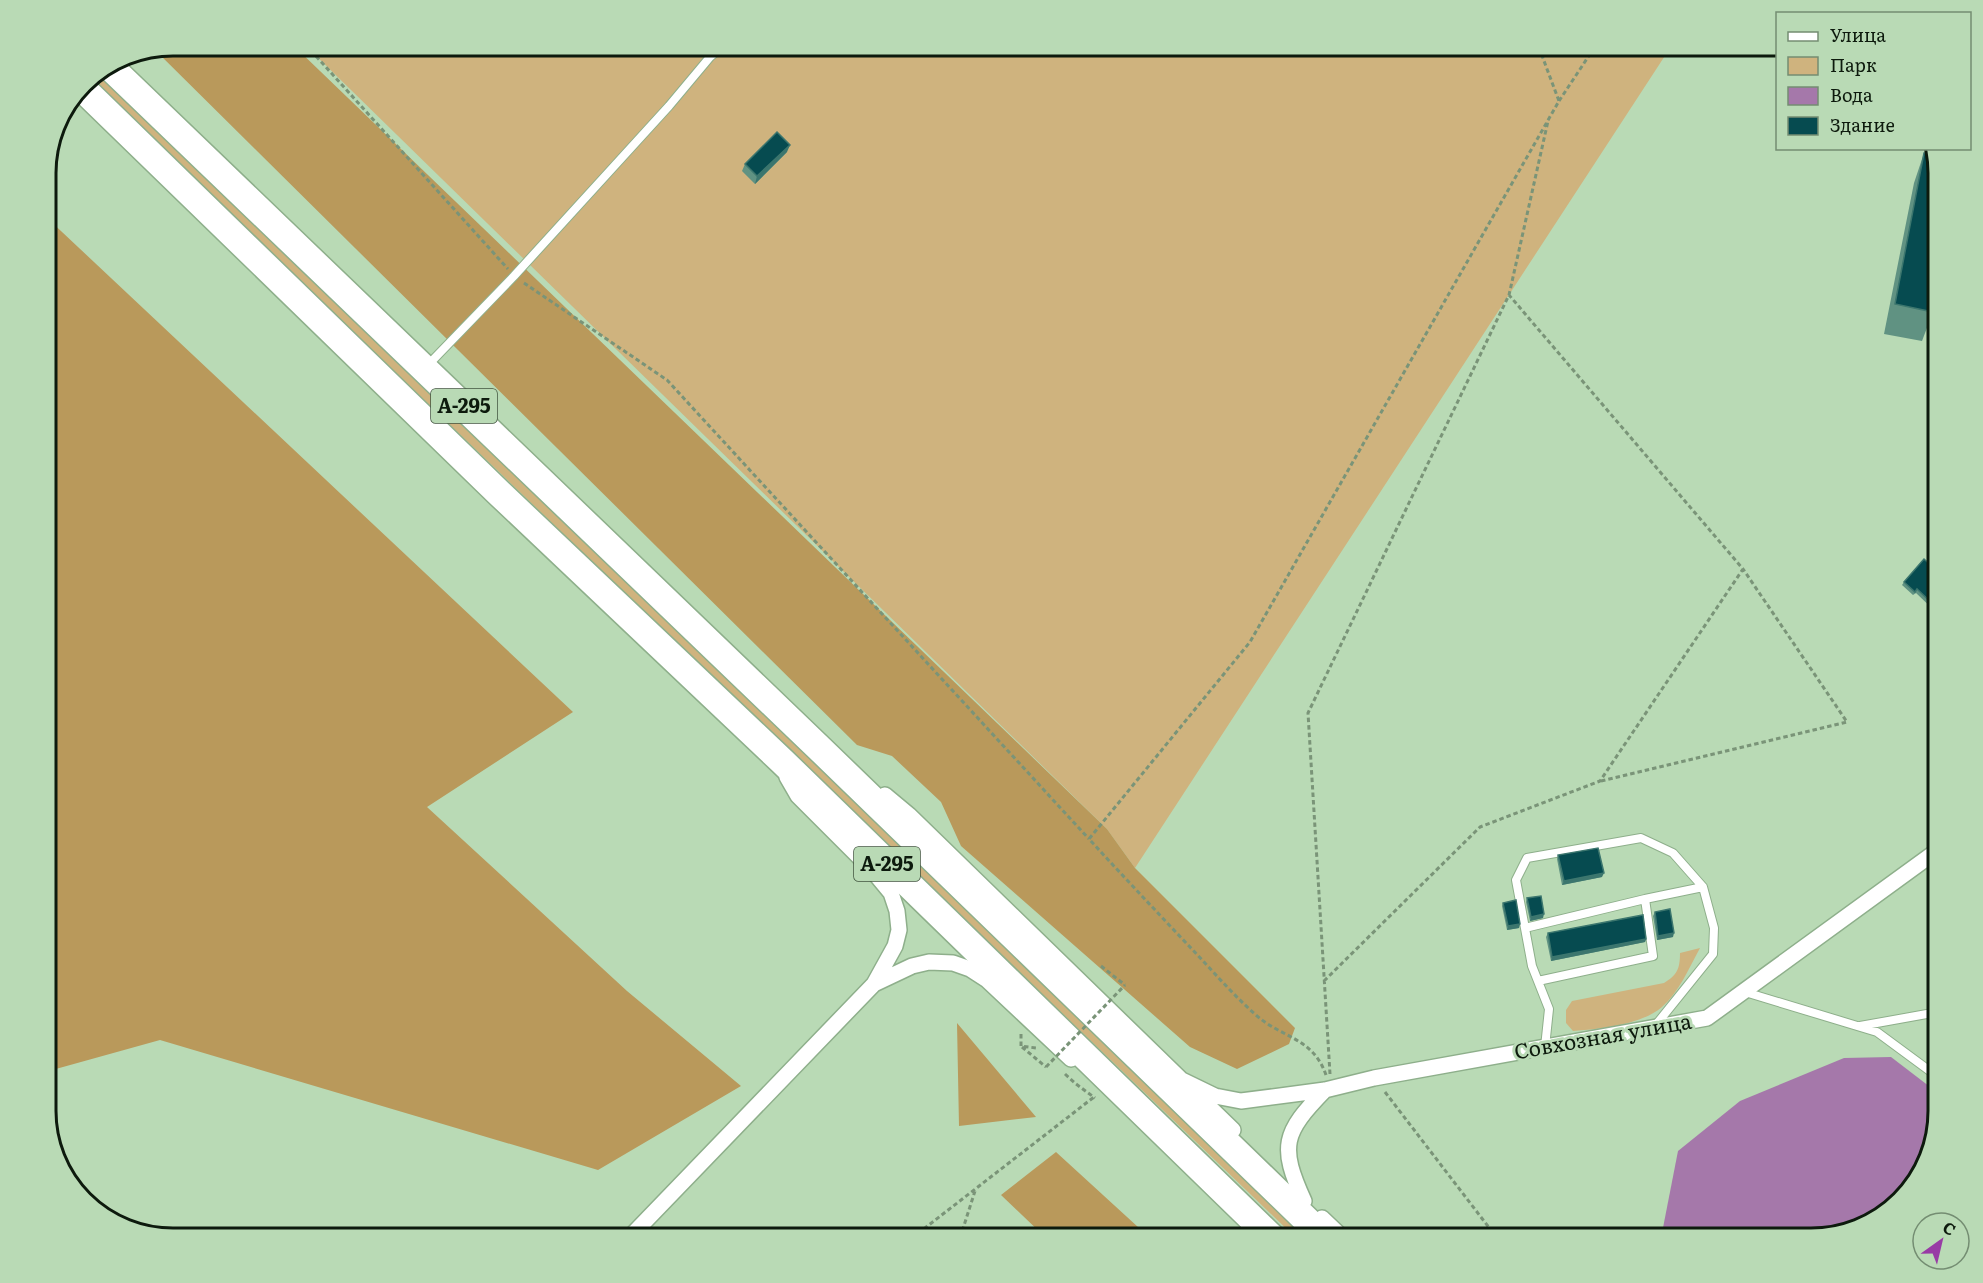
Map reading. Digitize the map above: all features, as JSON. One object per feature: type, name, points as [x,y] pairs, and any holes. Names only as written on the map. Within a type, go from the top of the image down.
[{"type":"highway","name":"А-295","points":[[114,71],[1315,1228]]},
{"type":"highway","name":"А-295","points":[[87,93],[507,501],[783,762],[1102,1093],[1260,1228]]},
{"type":"street","name":"А-295","points":[[819,748],[865,778],[909,815],[1332,1228]]},
{"type":"street","points":[[639,1228],[874,984],[895,946],[899,930],[897,911],[891,893],[872,870],[798,796],[787,778],[783,762]]},
{"type":"street","name":"Совхозная улица","points":[[1182,1080],[1215,1096],[1241,1101],[1328,1089],[1374,1078],[1707,1018],[1928,857]]},
{"type":"street","points":[[874,984],[912,966],[929,962],[953,963],[969,969],[987,980],[1079,1066],[1102,1093]]},
{"type":"street","points":[[1304,1201],[1292,1176],[1288,1156],[1289,1139],[1305,1110],[1328,1089]]},
{"type":"lane","points":[[425,368],[514,276],[669,106],[711,56]]},
{"type":"lane","points":[[1545,1047],[1549,1009],[1532,966],[1516,880],[1527,858],[1641,838],[1673,853],[1703,887],[1714,928],[1713,954],[1653,1028]]},
{"type":"lane","points":[[1525,928],[1703,887]]},
{"type":"lane","points":[[1538,981],[1653,956],[1645,899]]},
{"type":"lane","points":[[1745,992],[1877,1032],[1928,1070]]},
{"type":"lane","points":[[1858,1026],[1928,1014]]},
{"type":"path","points":[[316,56],[514,276],[667,380],[1089,839],[1257,1016],[1273,1029],[1298,1039],[1313,1053],[1323,1065],[1328,1089]]},
{"type":"path","points":[[1542,56],[1559,101]]},
{"type":"path","points":[[1089,839],[1250,642],[1549,117],[1589,56]]},
{"type":"path","points":[[1328,1089],[1308,713],[1509,295],[1549,117]]},
{"type":"path","points":[[1324,981],[1480,827],[1600,781],[1847,722],[1743,569],[1509,295]]},
{"type":"path","points":[[1600,781],[1743,569]]},
{"type":"path","points":[[1021,1046],[1046,1067],[1125,985],[1101,966]]},
{"type":"path","points":[[1021,1046],[1022,1032]]},
{"type":"path","points":[[1021,1046],[1040,1049]]},
{"type":"path","points":[[1047,1056],[1054,1063]]},
{"type":"path","points":[[1062,1070],[1076,1084],[1102,1093]]},
{"type":"path","points":[[1374,1078],[1489,1228]]},
{"type":"path","points":[[925,1228],[1102,1093]]},
{"type":"path","points":[[963,1228],[975,1189]]},
{"type":"green space","points":[[316,56],[1665,56],[1135,868],[1107,829]]},
{"type":"green space","points":[[103,79],[1302,1228],[1286,1228],[96,84]]},
{"type":"green space","points":[[1700,948],[1674,994],[1653,1013],[1632,1022],[1595,1029],[1573,1031],[1566,1023],[1566,1010],[1572,1001],[1664,983],[1677,971],[1680,953]]},
{"type":"shaded area","points":[[304,56],[1107,829],[1135,868],[1295,1028],[1289,1044],[1237,1069],[1190,1047],[961,846],[941,802],[892,756],[857,745],[162,57]]},
{"type":"shaded area","points":[[56,226],[573,712],[427,807],[627,991],[741,1086],[598,1170],[160,1040],[56,1069]]},
{"type":"shaded area","points":[[957,1023],[1036,1117],[959,1126]]},
{"type":"shaded area","points":[[1056,1152],[1139,1228],[1036,1228],[1001,1195]]},
{"type":"water","points":[[1891,1057],[1928,1085],[1928,1110],[1921,1148],[1908,1175],[1888,1198],[1875,1208],[1848,1221],[1818,1227],[1663,1228],[1678,1151],[1740,1101],[1844,1058]]},
{"type":"building","points":[[777,132],[790,145],[757,176],[745,164]]},
{"type":"building","points":[[1925,153],[1928,173],[1928,311],[1895,304]]},
{"type":"building","points":[[1924,559],[1928,563],[1928,599],[1917,589],[1915,592],[1904,582]]},
{"type":"building","points":[[1598,848],[1604,873],[1564,881],[1558,855]]},
{"type":"building","points":[[1541,896],[1544,914],[1531,917],[1527,898]]},
{"type":"building","points":[[1516,900],[1520,924],[1508,926],[1503,903]]},
{"type":"building","points":[[1670,909],[1674,933],[1658,936],[1655,912]]},
{"type":"building","points":[[1643,915],[1646,939],[1552,957],[1548,933]]}]
